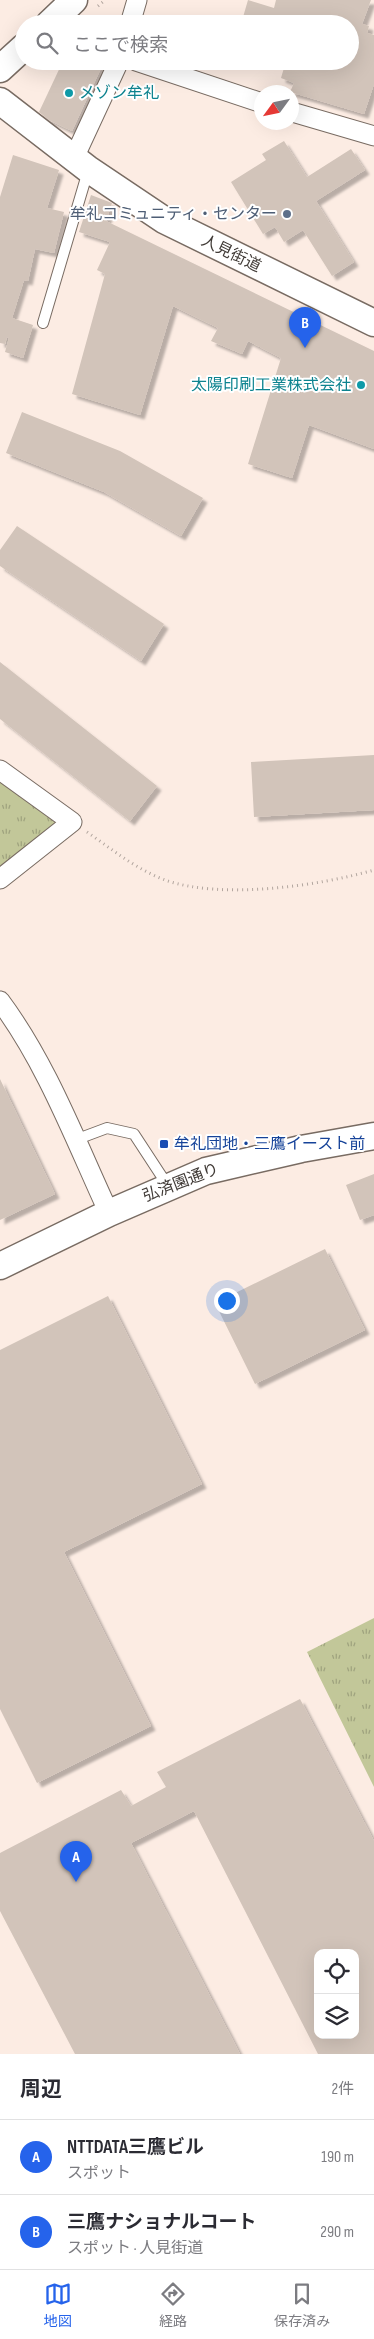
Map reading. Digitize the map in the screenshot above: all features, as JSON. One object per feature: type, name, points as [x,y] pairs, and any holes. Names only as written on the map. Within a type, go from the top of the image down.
[{"type":"street","points":[[58,15],[74,0]]},
{"type":"street","points":[[132,15],[136,0]]},
{"type":"street","points":[[0,69],[15,55]]},
{"type":"street","points":[[81,163],[116,70]]},
{"type":"street","points":[[163,70],[254,100]]},
{"type":"street","name":"人見街道","points":[[0,101],[81,163],[164,220],[374,323]]},
{"type":"street","points":[[299,114],[374,136]]},
{"type":"street","points":[[0,770],[72,822],[0,879]]},
{"type":"street","points":[[0,1001],[17,1024],[109,1212]]},
{"type":"street","name":"弘済園通り","points":[[0,1266],[109,1212],[206,1171],[232,1164],[374,1136]]},
{"type":"lane","points":[[43,323],[81,163]]},
{"type":"lane","points":[[75,1140],[107,1128],[134,1134],[169,1186]]},
{"type":"path","points":[[72,822],[130,864],[167,880],[210,890],[254,889],[296,885],[374,870]]},
{"type":"green space","points":[[0,777],[63,824],[0,868]]},
{"type":"green space","points":[[374,1618],[374,1787],[307,1652]]},
{"type":"building","points":[[248,0],[274,8],[276,0],[371,0],[362,24],[369,26],[367,33],[374,35],[374,84],[364,114],[299,95],[299,85],[293,85],[294,83],[281,78],[283,70],[359,70],[359,15],[244,15]]},
{"type":"building","name":"メゾン牟礼","points":[[59,70],[100,70],[72,131],[49,120],[39,112]]},
{"type":"building","name":"牟礼コミュニティ・センター","points":[[284,141],[307,177],[351,149],[365,170],[316,201],[354,262],[332,276],[303,230],[284,242],[275,227],[263,234],[231,182],[266,160],[262,154]]},
{"type":"building","points":[[13,155],[59,170],[47,208],[64,212],[54,253],[35,249],[28,281],[24,280],[12,318],[33,325],[23,358],[5,352],[9,338],[7,337],[5,344],[0,343],[0,197]]},
{"type":"building","points":[[91,195],[112,203],[106,221],[374,351],[374,449],[309,425],[292,478],[248,464],[281,358],[248,341],[242,354],[211,341],[218,328],[173,306],[140,415],[72,394],[105,274],[97,270],[110,242],[79,232]]},
{"type":"building","points":[[22,412],[120,451],[203,498],[181,536],[104,492],[6,453]]},
{"type":"building","points":[[17,526],[164,624],[141,661],[0,566],[0,550]]},
{"type":"building","points":[[0,662],[157,786],[130,821],[0,719]]},
{"type":"building","points":[[374,755],[374,810],[254,817],[251,762]]},
{"type":"building","points":[[0,1079],[55,1194],[0,1220]]},
{"type":"building","points":[[374,1174],[374,1215],[360,1220],[346,1185]]},
{"type":"building","points":[[325,1249],[365,1330],[255,1384],[215,1303]]},
{"type":"building","points":[[108,1296],[202,1484],[64,1552],[151,1726],[37,1783],[0,1709],[0,1350]]},
{"type":"building","points":[[300,1699],[374,1841],[374,2054],[318,2054],[194,1811],[131,1843],[240,2054],[75,2054],[0,1911],[0,1853],[121,1790],[131,1806],[166,1787],[157,1772]]},
{"type":"place","name":"メゾン牟礼","points":[[69,93]]},
{"type":"place","name":"牟礼コミュニティ・センター","points":[[287,214]]},
{"type":"place","name":"三鷹ナショナルコート","points":[[305,348]]},
{"type":"place","name":"太陽印刷工業株式会社","points":[[361,385]]},
{"type":"place","name":"牟礼団地・三鷹イースト前","points":[[164,1144]]},
{"type":"place","name":"NTTDATA三鷹ビル","points":[[76,1882]]}]
